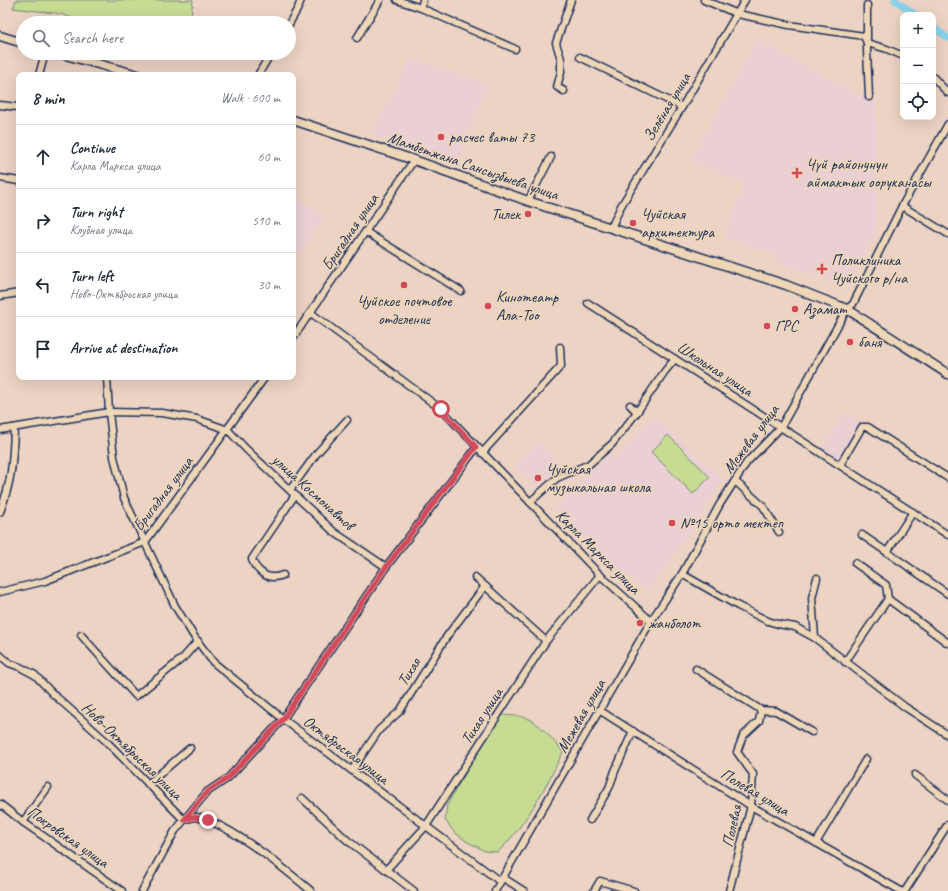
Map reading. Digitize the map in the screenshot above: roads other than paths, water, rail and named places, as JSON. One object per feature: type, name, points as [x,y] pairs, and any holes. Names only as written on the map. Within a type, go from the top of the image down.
[{"type":"main road","points":[[0,36],[16,41]]},
{"type":"main road","points":[[80,60],[119,72]]},
{"type":"main road","name":"Мамбетжана Сансызбыева улица","points":[[296,121],[414,160],[528,201],[786,285],[847,309],[948,374]]},
{"type":"street","points":[[294,16],[301,0]]},
{"type":"street","points":[[357,38],[380,0]]},
{"type":"street","points":[[397,0],[421,8],[515,49]]},
{"type":"street","points":[[421,8],[423,0]]},
{"type":"street","points":[[564,91],[557,87],[561,72],[561,59],[556,43],[570,0]]},
{"type":"street","points":[[704,0],[738,14],[789,25],[864,36],[867,43]]},
{"type":"street","name":"Зелёная улица","points":[[610,228],[621,206],[682,108],[745,0]]},
{"type":"street","points":[[867,5],[869,97]]},
{"type":"street","points":[[867,43],[900,55]]},
{"type":"street","points":[[580,56],[682,108]]},
{"type":"street","points":[[40,72],[43,60]]},
{"type":"street","points":[[260,72],[267,60]]},
{"type":"street","points":[[936,80],[948,93]]},
{"type":"street","points":[[0,105],[16,107]]},
{"type":"street","name":"Межевая улица","points":[[495,891],[650,621],[682,574],[720,504],[747,462],[781,427],[847,309],[853,304],[902,206],[948,124]]},
{"type":"street","points":[[528,201],[551,157]]},
{"type":"street","name":"Бригадная улица","points":[[296,334],[414,160]]},
{"type":"street","points":[[0,178],[16,181]]},
{"type":"street","points":[[902,206],[948,234]]},
{"type":"street","points":[[366,232],[461,291]]},
{"type":"street","points":[[0,296],[16,293]]},
{"type":"street","name":"Школьная улица","points":[[588,303],[948,535]]},
{"type":"street","name":"Карла Маркса улица","points":[[311,313],[441,409],[600,575],[650,621]]},
{"type":"street","points":[[482,453],[561,366],[560,348]]},
{"type":"street","points":[[530,502],[557,478],[589,464],[612,444],[675,359]]},
{"type":"street","name":"Октябрьская улица","points":[[107,380],[108,412],[114,457],[124,498],[174,606],[213,662],[283,719],[498,880],[505,879],[524,891]]},
{"type":"street","name":"Бригадная улица","points":[[0,592],[45,581],[145,542],[264,380]]},
{"type":"street","points":[[630,405],[637,412]]},
{"type":"street","points":[[0,430],[108,412],[162,413],[197,419],[228,430]]},
{"type":"street","points":[[290,490],[317,453],[347,420]]},
{"type":"street","points":[[840,465],[862,427],[868,427],[948,478]]},
{"type":"street","points":[[0,512],[10,482],[14,459],[14,428]]},
{"type":"street","name":"улица Космонавтов","points":[[228,430],[246,449],[334,532],[386,567]]},
{"type":"street","points":[[142,891],[168,844],[184,820],[207,792],[228,778],[283,719],[386,567],[476,447]]},
{"type":"street","points":[[735,481],[763,506],[779,532]]},
{"type":"street","points":[[284,575],[272,578],[263,574],[254,565],[252,559],[295,495]]},
{"type":"street","points":[[887,552],[913,512]]},
{"type":"street","points":[[862,535],[948,594]]},
{"type":"street","points":[[845,662],[888,599],[886,585],[855,563]]},
{"type":"street","points":[[682,574],[762,618],[778,624],[795,627],[815,638],[905,707],[948,735]]},
{"type":"street","name":"Тихая улица","points":[[386,870],[426,826],[546,641],[600,575]]},
{"type":"street","points":[[475,577],[546,641]]},
{"type":"street","points":[[815,638],[812,598],[817,578]]},
{"type":"street","name":"Тихая","points":[[352,770],[379,730],[400,711],[447,636],[485,586]]},
{"type":"street","points":[[888,599],[948,643]]},
{"type":"street","points":[[81,636],[136,696],[184,657],[198,642]]},
{"type":"street","name":"Ново-Октябрьская улица","points":[[0,655],[9,663],[35,675],[52,693],[106,741],[184,820],[194,817],[208,820],[234,834],[261,852],[311,891]]},
{"type":"street","points":[[696,669],[761,710],[776,710],[812,732]]},
{"type":"street","name":"Полевая улица","points":[[599,710],[751,806],[900,891]]},
{"type":"street","name":"Полевая","points":[[730,890],[751,806],[753,774],[737,752],[743,736],[759,721],[761,710]]},
{"type":"street","points":[[590,820],[610,788],[615,771],[633,731]]},
{"type":"street","points":[[148,784],[190,748]]},
{"type":"street","points":[[816,843],[866,759]]},
{"type":"street","points":[[915,775],[948,800]]},
{"type":"street","points":[[23,822],[48,787]]},
{"type":"street","points":[[302,798],[347,840],[414,891]]},
{"type":"street","name":"Покровская улица","points":[[0,804],[23,822],[122,891]]},
{"type":"street","points":[[905,891],[948,824]]},
{"type":"street","points":[[594,891],[600,881],[634,891]]},
{"type":"waterway","points":[[895,0],[912,12]]},
{"type":"waterway","points":[[936,29],[948,38]]},
{"type":"place","name":"расчес ваты 73","points":[[441,137]]},
{"type":"place","name":"Чүй районунун аймактык ооруканасы","points":[[797,173]]},
{"type":"place","name":"Тилек","points":[[528,214]]},
{"type":"place","name":"Чуйская архитектура","points":[[633,223]]},
{"type":"place","name":"Поликлиника Чуйского р/на","points":[[822,269]]},
{"type":"place","name":"Чуйское почтовое отделение","points":[[404,285]]},
{"type":"place","name":"Кинотеатр Ала-Тоо","points":[[488,306]]},
{"type":"place","name":"Азамат","points":[[795,309]]},
{"type":"place","name":"ГРС","points":[[767,326]]},
{"type":"place","name":"баня","points":[[850,342]]},
{"type":"place","name":"Чуйская музыкальная школа","points":[[538,478]]},
{"type":"place","name":"№15 орто мектеп","points":[[672,523]]},
{"type":"place","name":"жанболот","points":[[640,623]]}]
